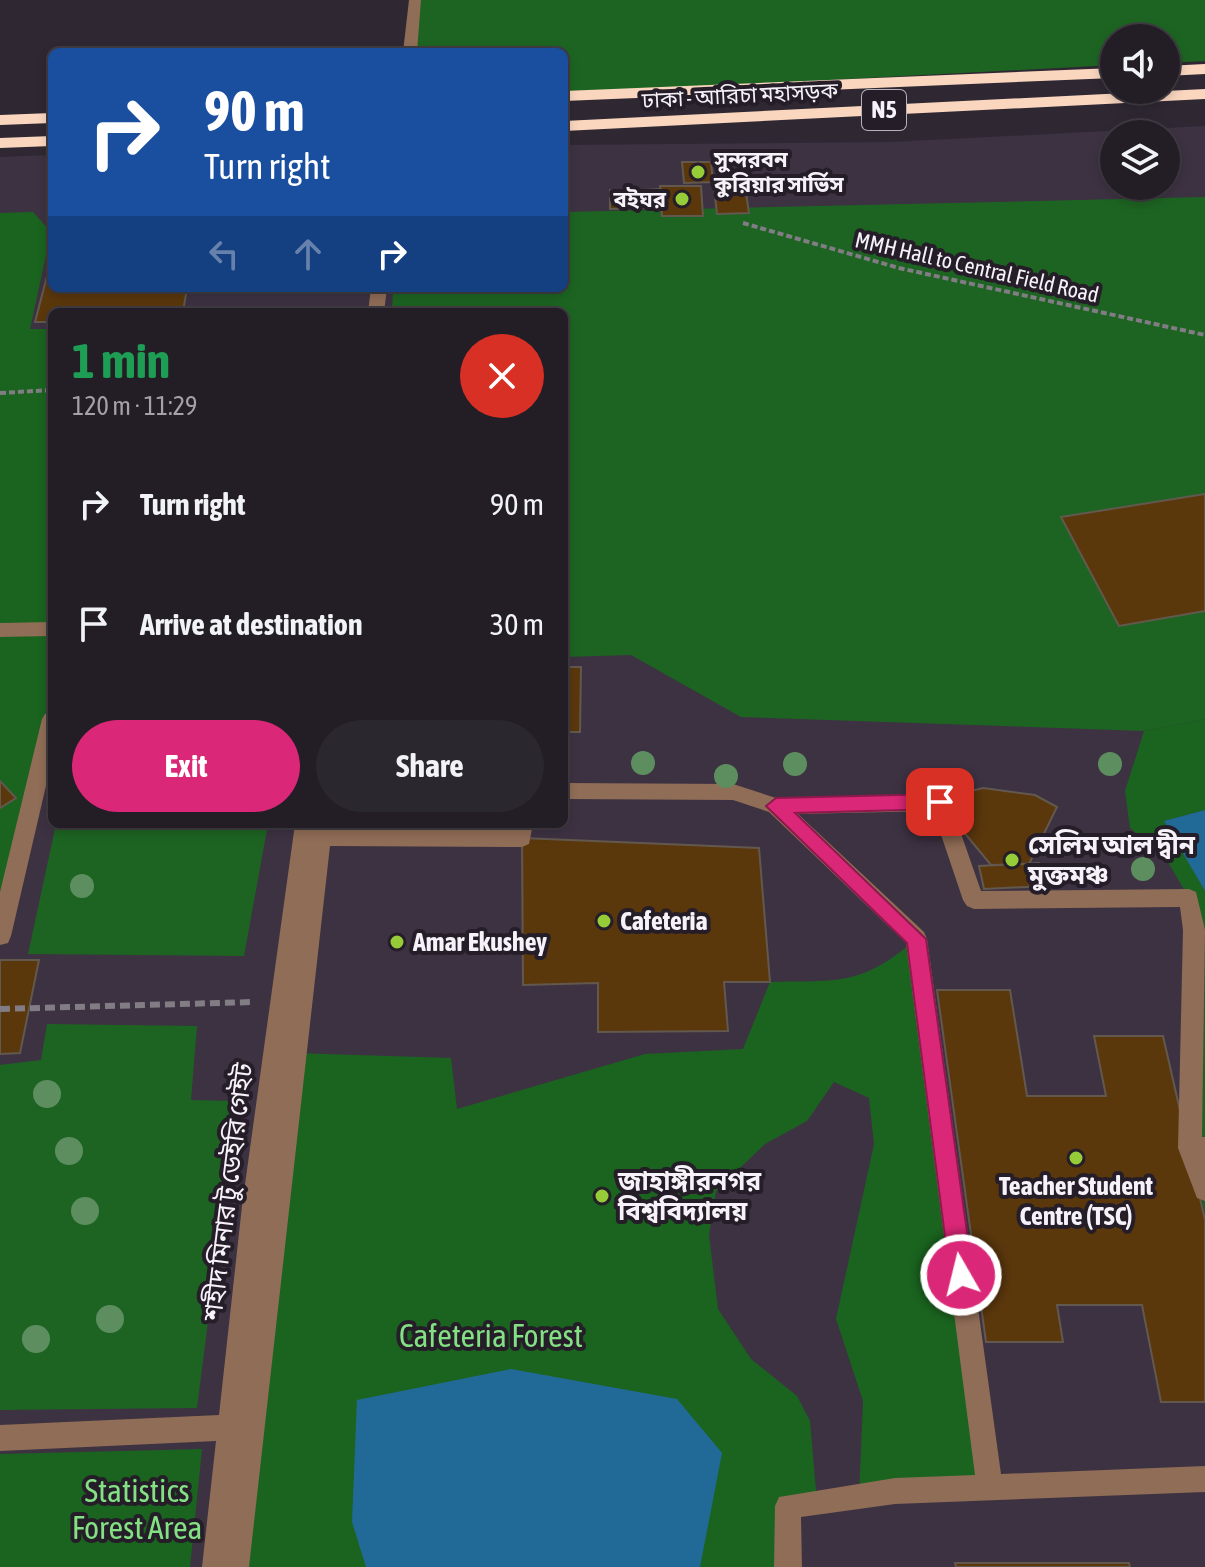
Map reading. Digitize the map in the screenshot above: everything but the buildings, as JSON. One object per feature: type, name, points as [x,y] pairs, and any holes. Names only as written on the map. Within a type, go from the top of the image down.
[{"type":"highway","points":[[1180,70],[1205,69]]},
{"type":"highway","name":"ঢাকা - আরিচা মহাসড়ক","points":[[568,96],[1100,74]]},
{"type":"highway","name":"ঢাকা - আরিচা মহাসড়ক","points":[[568,126],[1205,94]]},
{"type":"highway","points":[[0,120],[48,118]]},
{"type":"highway","points":[[0,143],[48,141]]},
{"type":"street","points":[[410,48],[415,0]]},
{"type":"street","points":[[0,630],[48,629]]},
{"type":"street","points":[[0,936],[48,736]]},
{"type":"street","points":[[568,791],[733,792],[776,806],[940,802],[974,900],[1189,898],[1194,930],[1197,1148],[1205,1190]]},
{"type":"street","points":[[776,806],[916,939],[990,1488]]},
{"type":"street","points":[[313,830],[522,838],[523,828]]},
{"type":"street","name":"শহীদ মিনার টু ডেইরি গেইট","points":[[216,1567],[241,1427],[254,1206],[292,995],[313,830]]},
{"type":"street","points":[[0,1438],[241,1427],[235,1567]]},
{"type":"street","points":[[788,1567],[788,1506],[895,1491],[1205,1479]]},
{"type":"path","name":"MMH Hall to Central Field Road","points":[[743,223],[899,268],[1205,335]]},
{"type":"path","points":[[0,393],[48,390]]},
{"type":"path","points":[[0,1009],[292,995]]},
{"type":"shaded area","name":"জাহাঙ্গীরনগর বিশ্ববিদ্যালয়","points":[[1205,126],[1205,1567],[0,1567],[0,157],[48,155],[48,292],[568,292],[568,145],[892,142],[1100,131],[1100,200],[1180,200],[1180,127]]},
{"type":"green space","points":[[413,0],[1205,0],[1205,61],[1180,62],[1180,24],[1100,24],[1100,66],[568,94],[568,48],[409,48]]},
{"type":"green space","points":[[1205,197],[1205,719],[1144,731],[741,717],[631,655],[568,657],[568,308],[392,308],[393,292],[568,292],[568,212],[1180,200]]},
{"type":"green space","points":[[33,212],[48,229],[48,246],[30,329],[48,329],[48,629],[0,629],[0,213]]},
{"type":"green space","points":[[0,634],[48,634],[48,726],[0,915],[0,808],[15,798],[0,781]]},
{"type":"green space","points":[[1205,719],[1205,810],[1165,821],[1205,891],[1205,1214],[1190,1148],[1189,898],[1165,857],[1130,828],[1125,791],[1144,731]]},
{"type":"green space","points":[[55,828],[267,828],[244,956],[28,954]]},
{"type":"green space","name":"Cafeteria Forest","points":[[916,939],[977,1488],[859,1496],[863,1401],[836,1319],[874,1144],[869,1098],[834,1082],[807,1121],[765,1144],[716,1191],[709,1235],[718,1309],[751,1359],[797,1396],[810,1421],[817,1502],[788,1506],[788,1567],[234,1567],[293,1053],[451,1058],[457,1109],[645,1054],[743,1049],[770,982],[848,978],[880,966]]},
{"type":"green space","points":[[47,1024],[197,1026],[191,1100],[236,1101],[197,1408],[0,1410],[0,1065],[41,1060]]},
{"type":"green space","name":"Statistics Forest Area","points":[[202,1449],[190,1567],[0,1567],[0,1454]]},
{"type":"water","points":[[1205,810],[1205,891],[1164,821]]},
{"type":"water","points":[[511,1369],[677,1399],[722,1453],[700,1567],[366,1567],[352,1522],[357,1400]]},
{"type":"place","name":"সুন্দরবন কুরিয়ার সার্ভিস","points":[[698,172]]},
{"type":"place","name":"বইঘর","points":[[682,199]]},
{"type":"place","name":"সেলিম আল দ্বীন মুক্তমঞ্চ","points":[[1012,860]]},
{"type":"place","name":"Cafeteria","points":[[604,921]]},
{"type":"place","name":"Amar Ekushey","points":[[397,942]]},
{"type":"place","name":"Teacher Student Centre (TSC)","points":[[1076,1158]]},
{"type":"place","name":"জাহাঙ্গীরনগর বিশ্ববিদ্যালয়","points":[[602,1196]]},
{"type":"route","points":[[940,802],[776,806],[916,939],[961,1275]]}]
